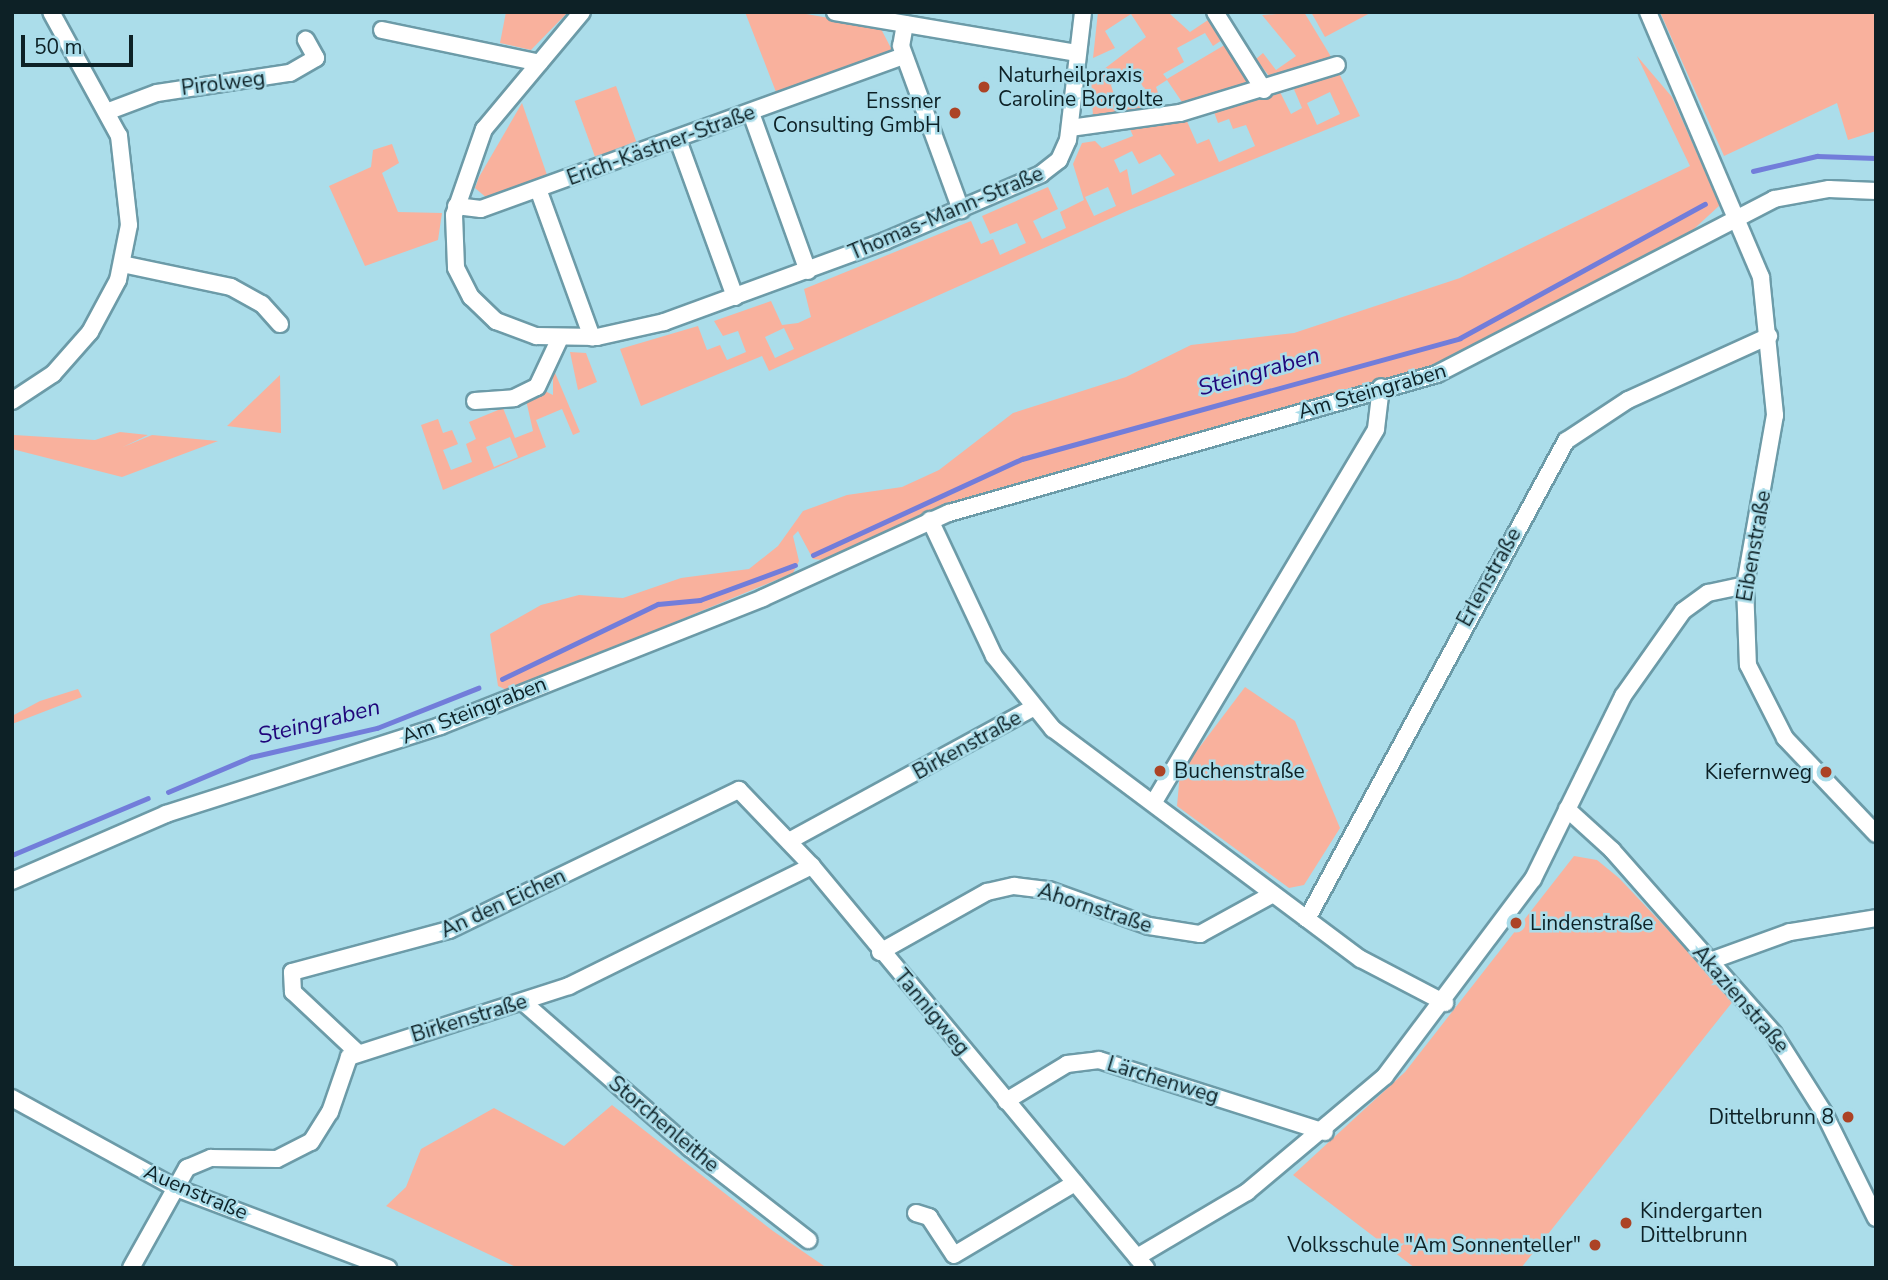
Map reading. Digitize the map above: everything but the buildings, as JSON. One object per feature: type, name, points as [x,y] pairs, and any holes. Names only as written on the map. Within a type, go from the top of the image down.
[{"type":"street","points":[[12,401],[53,374],[86,338],[122,264],[130,195],[109,111],[51,12]]},
{"type":"street","name":"Thomas-Mann-Straße","points":[[582,12],[484,129],[456,206],[453,256],[471,298],[512,329],[560,338],[592,337],[639,330],[735,297],[961,210],[1052,167],[1070,128],[1083,12]]},
{"type":"street","points":[[835,12],[1079,53]]},
{"type":"street","points":[[1215,12],[1264,90]]},
{"type":"street","points":[[1648,12],[1720,168],[1739,217]]},
{"type":"street","points":[[905,24],[904,56],[961,210]]},
{"type":"street","points":[[382,30],[540,63]]},
{"type":"street","name":"Pirolweg","points":[[109,111],[157,93],[290,73],[316,58],[306,40]]},
{"type":"street","name":"Erich-Kästner-Straße","points":[[456,206],[481,209],[904,56]]},
{"type":"street","points":[[1070,128],[1180,113],[1264,90],[1337,65]]},
{"type":"street","points":[[751,113],[808,271]]},
{"type":"street","points":[[677,140],[735,297]]},
{"type":"street","points":[[538,189],[592,337]]},
{"type":"street","name":"Am Steingraben","points":[[12,881],[166,814],[440,726],[763,598],[930,520],[1462,364],[1739,217],[1792,194],[1876,191]]},
{"type":"street","name":"Eibenstraße","points":[[1739,217],[1761,277],[1769,336],[1774,436],[1745,585],[1748,665],[1772,720],[1813,773],[1876,834]]},
{"type":"street","points":[[122,264],[231,287],[262,304],[280,324]]},
{"type":"street","name":"Erlenstraße","points":[[1307,919],[1566,441],[1628,400],[1769,336]]},
{"type":"street","points":[[475,401],[514,398],[537,387],[560,338]]},
{"type":"street","points":[[1154,802],[1376,429],[1381,387]]},
{"type":"street","points":[[930,520],[984,638],[1033,708],[1361,959],[1446,1003]]},
{"type":"street","points":[[1142,1262],[1220,1210],[1325,1132],[1385,1076],[1446,1003],[1533,879],[1623,696],[1683,611],[1708,593],[1745,585]]},
{"type":"street","name":"Birkenstraße","points":[[789,841],[1033,708]]},
{"type":"street","name":"An den Eichen","points":[[357,1052],[293,992],[288,980],[298,970],[449,930],[739,790],[789,841]]},
{"type":"street","name":"Akazienstraße","points":[[1567,809],[1710,961],[1789,1054],[1869,1184],[1876,1218]]},
{"type":"street","name":"Tannigweg","points":[[789,841],[1142,1262]]},
{"type":"street","name":"Birkenstraße","points":[[357,1052],[569,986],[812,866]]},
{"type":"street","name":"Ahornstraße","points":[[880,952],[987,892],[1014,886],[1049,890],[1149,926],[1200,934],[1273,894]]},
{"type":"street","points":[[1710,961],[1790,932],[1876,918]]},
{"type":"street","name":"Storchenleithe","points":[[523,1002],[690,1148],[808,1240]]},
{"type":"street","points":[[131,1268],[187,1168],[202,1160],[264,1161],[302,1149],[323,1128],[340,1070],[357,1052]]},
{"type":"street","name":"Lärchenweg","points":[[1006,1101],[1067,1064],[1099,1060],[1325,1132]]},
{"type":"street","name":"Auenstraße","points":[[12,1098],[176,1188],[388,1268]]},
{"type":"street","points":[[916,1213],[929,1217],[954,1255],[1075,1183]]},
{"type":"shaded area","points":[[506,12],[568,12],[531,50],[500,43]]},
{"type":"shaded area","points":[[745,12],[795,12],[880,27],[892,50],[873,63],[870,58],[776,92]]},
{"type":"shaded area","points":[[1098,12],[1170,14],[1190,32],[1211,18],[1225,38],[1213,46],[1205,33],[1177,48],[1184,62],[1163,74],[1167,79],[1228,43],[1249,81],[1184,105],[1167,80],[1156,87],[1164,110],[1093,117],[1091,79],[1146,37],[1131,14],[1105,31],[1115,48],[1093,58]],"holes":[[[1134,71],[1146,92],[1118,108],[1111,85]]]},
{"type":"shaded area","points":[[1304,12],[1333,60],[1269,76],[1256,59],[1263,53],[1276,70],[1296,56],[1262,15]]},
{"type":"shaded area","points":[[1311,12],[1372,12],[1325,37]]},
{"type":"shaded area","points":[[1660,12],[1876,12],[1876,131],[1848,140],[1837,103],[1724,156]]},
{"type":"shaded area","points":[[1637,56],[1672,97],[1720,205],[1683,239],[1449,362],[930,513],[824,560],[813,559],[798,531],[793,536],[799,561],[793,573],[509,691],[498,686],[490,634],[541,605],[579,595],[623,598],[681,578],[749,569],[778,546],[803,511],[847,495],[902,487],[939,470],[1013,413],[1126,377],[1191,345],[1294,333],[1460,278],[1690,166]]},
{"type":"shaded area","points":[[1338,71],[1360,116],[1129,210],[769,371],[762,356],[641,406],[620,349],[698,326],[707,350],[720,345],[727,360],[746,352],[738,331],[723,336],[714,321],[771,301],[782,325],[798,323],[811,317],[804,289],[971,221],[981,244],[993,239],[1000,255],[1026,243],[1017,223],[990,234],[982,216],[1048,187],[1058,209],[1033,221],[1042,239],[1066,228],[1060,212],[1084,200],[1073,164],[1082,143],[1095,141],[1102,148],[1133,136],[1130,129],[1186,119],[1197,144],[1209,139],[1219,162],[1255,146],[1246,125],[1233,129],[1229,119],[1218,123],[1214,112],[1280,92],[1291,114],[1302,108],[1293,87]],"holes":[[[1330,92],[1340,114],[1317,125],[1307,103]],[[1132,151],[1139,164],[1160,154],[1175,175],[1132,195],[1127,169],[1120,173],[1114,160]],[[1108,187],[1116,206],[1094,216],[1085,197]],[[784,328],[794,349],[775,358],[765,337]]]},
{"type":"shaded area","points":[[616,86],[637,143],[596,158],[575,101]]},
{"type":"shaded area","points":[[522,103],[547,175],[488,199],[475,188]]},
{"type":"shaded area","points":[[392,144],[399,163],[382,173],[398,212],[442,213],[438,240],[365,266],[329,186],[371,167],[373,150]]},
{"type":"shaded area","points":[[570,352],[586,353],[597,382],[578,390]]},
{"type":"shaded area","points":[[553,368],[580,432],[573,435],[562,409],[536,420],[546,447],[443,490],[421,425],[438,419],[443,433],[452,430],[458,444],[443,450],[451,470],[472,462],[466,444],[476,439],[469,422],[503,408],[515,438],[533,431],[526,400],[543,390],[553,395]],"holes":[[[510,437],[518,457],[494,467],[486,447]]]},
{"type":"shaded area","points":[[280,375],[281,433],[227,426]]},
{"type":"shaded area","points":[[120,432],[148,435],[123,447],[152,435],[218,441],[122,477],[12,449],[14,435],[95,440]]},
{"type":"shaded area","points":[[1245,687],[1295,721],[1340,828],[1304,885],[1289,888],[1177,806],[1180,773]]},
{"type":"shaded area","points":[[78,689],[82,697],[12,724],[12,716],[40,701]]},
{"type":"shaded area","points":[[1574,856],[1597,860],[1619,878],[1734,1000],[1521,1268],[1415,1268],[1293,1175],[1405,1072]]},
{"type":"shaded area","points":[[612,1105],[773,1231],[827,1268],[518,1268],[386,1206],[406,1187],[421,1149],[494,1108],[564,1146]]},
{"type":"waterway","name":"Steingraben","points":[[1753,171],[1817,156],[1876,158]]},
{"type":"waterway","name":"Steingraben","points":[[813,555],[1022,459],[1460,338],[1705,204]]},
{"type":"waterway","name":"Steingraben","points":[[502,679],[658,604],[700,600],[795,565]]},
{"type":"waterway","name":"Steingraben","points":[[168,792],[251,757],[377,728],[478,688]]},
{"type":"waterway","name":"Steingraben","points":[[12,855],[148,798]]},
{"type":"place","name":"Naturheilpraxis Caroline Borgolte","points":[[984,87]]},
{"type":"place","name":"Enssner Consulting GmbH","points":[[955,113]]},
{"type":"place","name":"Buchenstraße","points":[[1160,771]]},
{"type":"place","name":"Kiefernweg","points":[[1826,772]]},
{"type":"place","name":"Lindenstraße","points":[[1516,923]]},
{"type":"place","name":"Dittelbrunn 8","points":[[1848,1117]]},
{"type":"place","name":"Kindergarten Dittelbrunn","points":[[1626,1223]]},
{"type":"place","name":"Volksschule \"Am Sonnenteller\"","points":[[1595,1245]]}]
